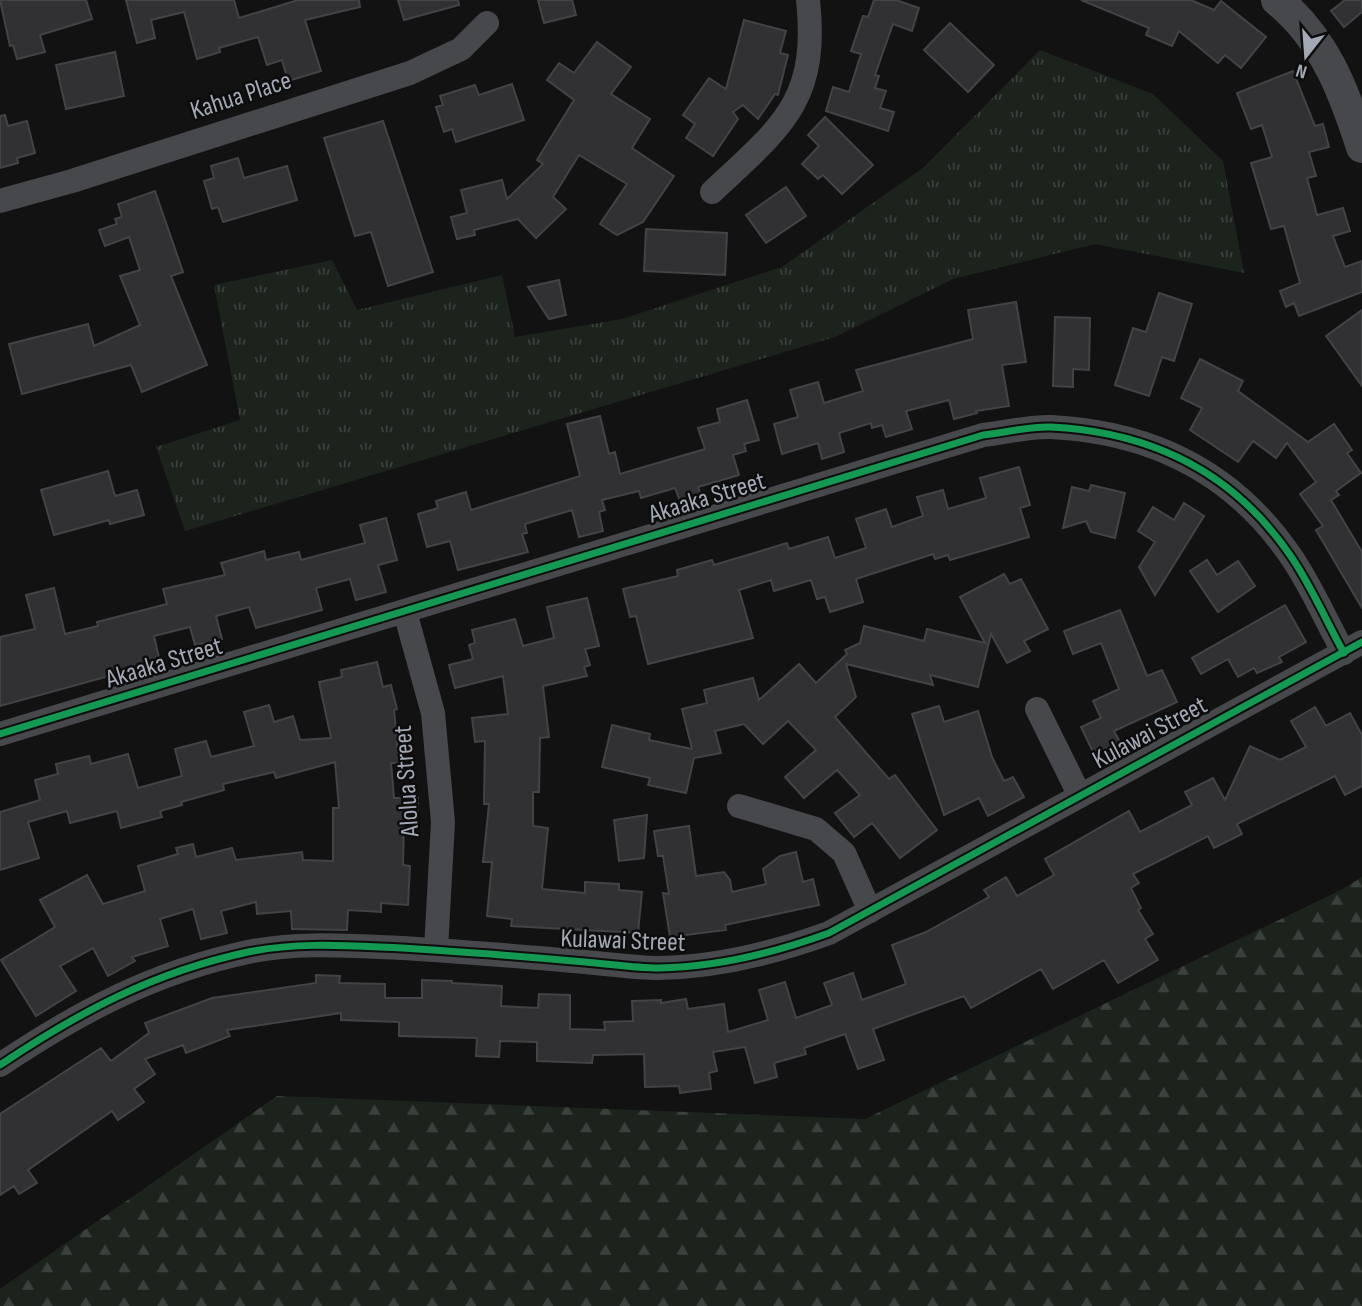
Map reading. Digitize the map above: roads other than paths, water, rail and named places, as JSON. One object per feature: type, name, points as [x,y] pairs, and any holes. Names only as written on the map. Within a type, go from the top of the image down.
[{"type":"street","points":[[712,192],[776,132],[796,102],[808,72],[812,37],[808,0]]},
{"type":"street","points":[[1277,0],[1315,40],[1342,87],[1362,147]]},
{"type":"street","name":"Kahua Place","points":[[0,201],[72,181],[410,73],[461,49],[487,23]]},
{"type":"street","name":"Akaaka Street","points":[[0,734],[983,435],[1049,427],[1106,434],[1150,446],[1196,464],[1254,510],[1291,555],[1353,647]]},
{"type":"street","name":"Alolua Street","points":[[405,612],[433,713],[443,822],[436,950]]},
{"type":"street","name":"Kulawai Street","points":[[0,1065],[65,1022],[117,995],[173,974],[250,952],[324,945],[436,950],[658,968],[720,962],[784,949],[829,933],[1079,794],[1353,647]]},
{"type":"street","points":[[1037,709],[1079,794]]},
{"type":"street","points":[[739,806],[816,829],[844,853],[870,911]]}]
